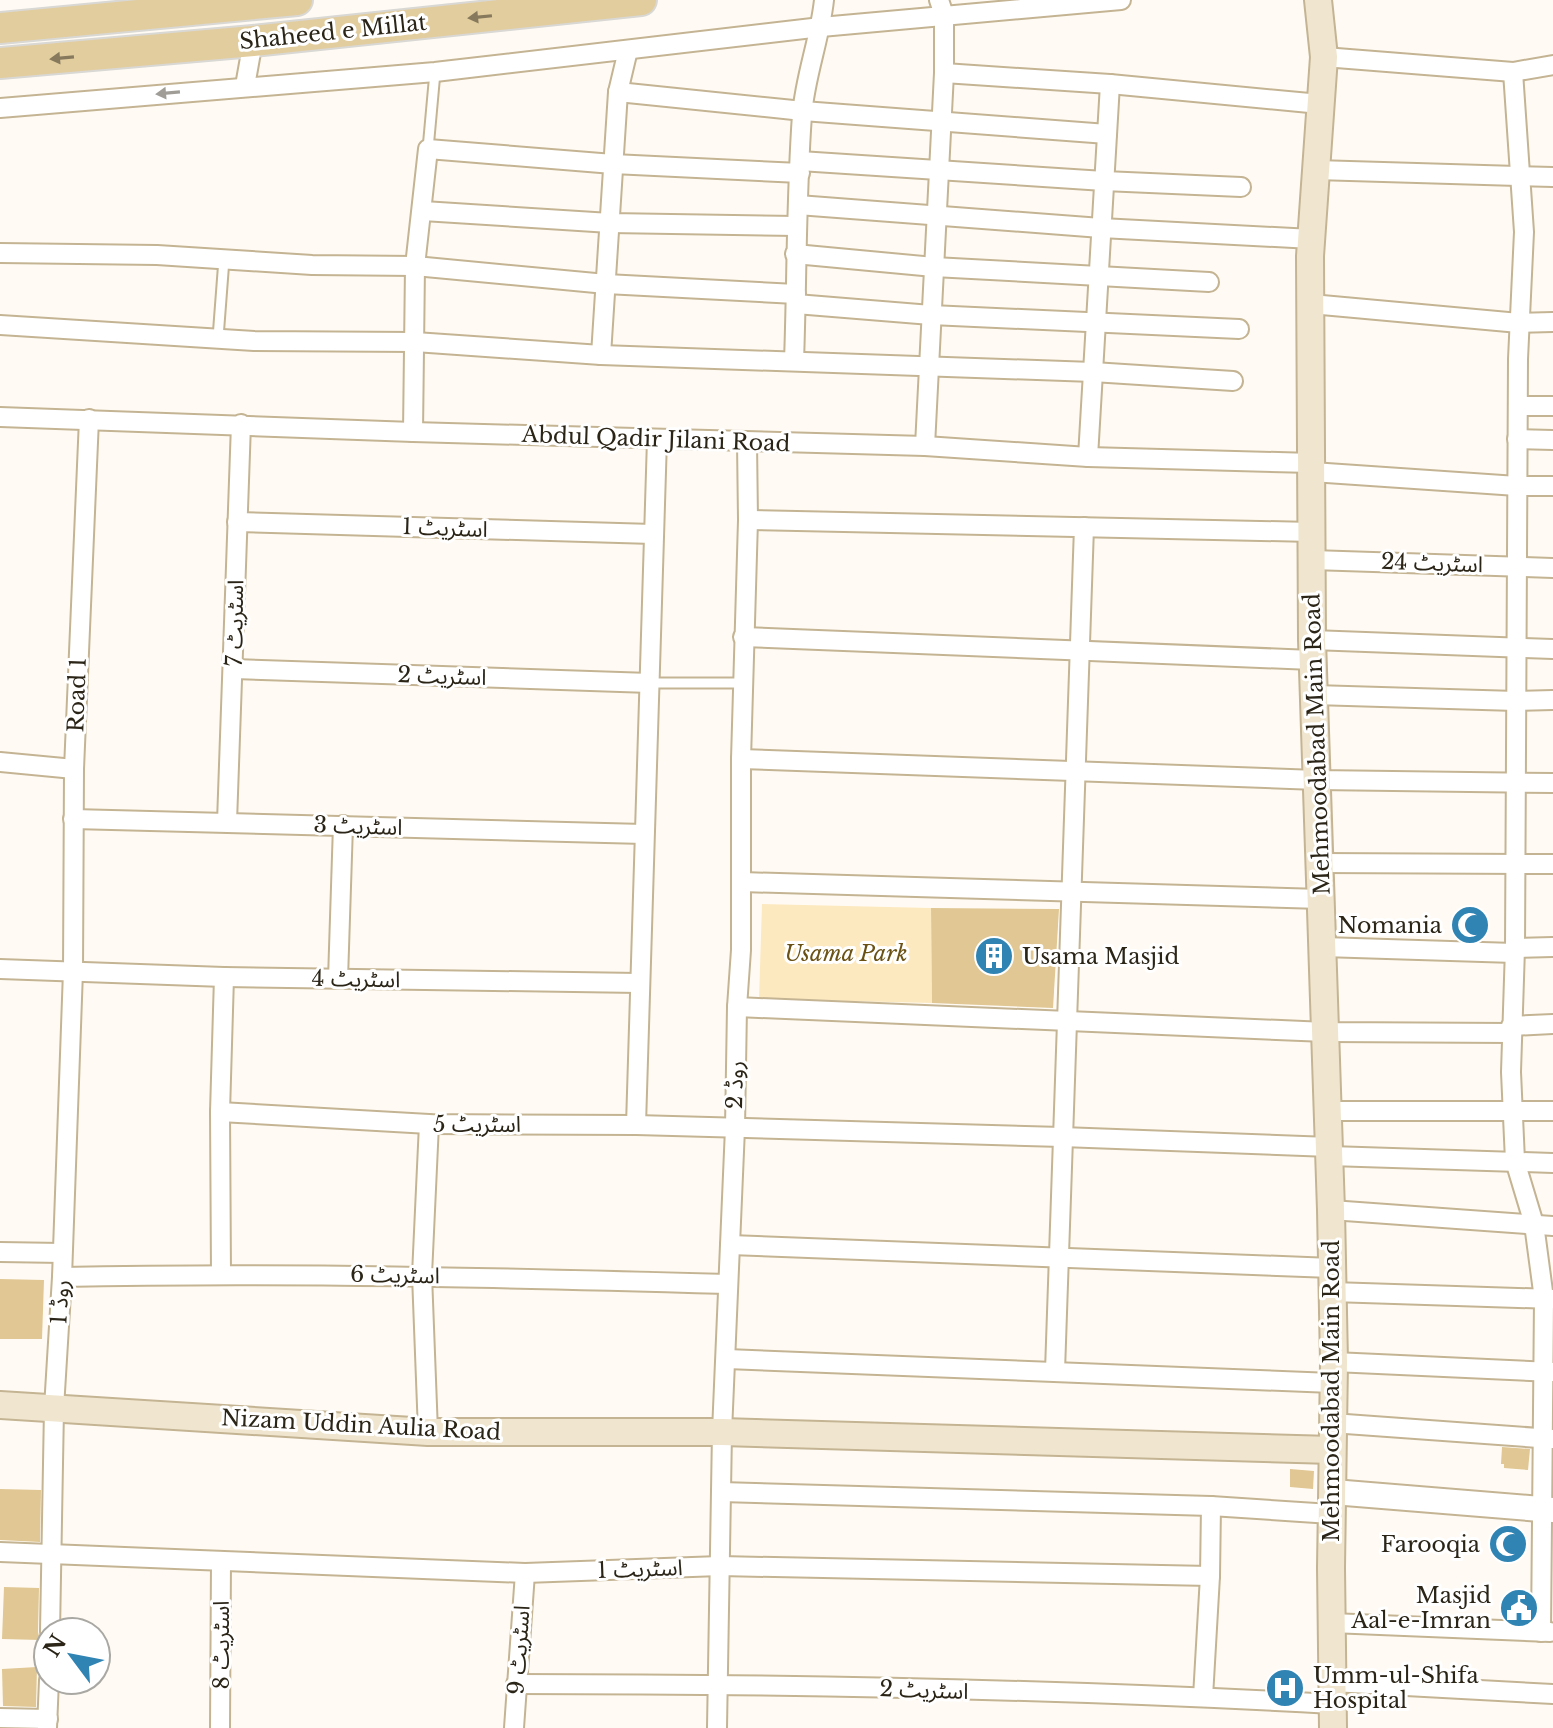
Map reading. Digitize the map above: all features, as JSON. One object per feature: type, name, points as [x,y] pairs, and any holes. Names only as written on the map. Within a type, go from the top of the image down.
[{"type":"main road","points":[[160,12],[190,0]]},
{"type":"main road","name":"Shaheed e Millat","points":[[0,28],[297,0]]},
{"type":"main road","name":"Shaheed e Millat","points":[[0,63],[253,41],[641,0]]},
{"type":"main road","name":"Mehmoodabad Main Road","points":[[1318,0],[1324,57],[1312,239],[1312,650],[1330,1152],[1332,1708]]},
{"type":"main road","name":"Nizam Uddin Aulia Road","points":[[0,1405],[428,1432],[722,1432],[1332,1450]]},
{"type":"street","points":[[794,361],[796,226],[803,111],[824,0]]},
{"type":"street","points":[[0,108],[435,72],[821,27],[941,7],[1121,0]]},
{"type":"street","points":[[925,446],[944,73],[941,7]]},
{"type":"street","points":[[245,86],[253,41]]},
{"type":"street","points":[[601,355],[618,92],[628,50]]},
{"type":"street","points":[[1324,57],[1513,72],[1553,65]]},
{"type":"street","points":[[1331,1623],[1547,1632],[1548,1299],[1534,1224],[1515,1161],[1511,1029],[1516,784],[1517,439],[1524,232],[1513,72]]},
{"type":"street","points":[[944,73],[1110,84],[1320,104]]},
{"type":"street","points":[[1088,457],[1110,84]]},
{"type":"street","points":[[618,92],[803,111],[1107,134]]},
{"type":"street","points":[[413,432],[415,266],[428,149],[613,164],[939,171],[1241,187]]},
{"type":"street","points":[[1316,170],[1553,177]]},
{"type":"street","points":[[798,205],[1101,228],[1312,239]]},
{"type":"street","points":[[423,211],[610,223],[796,226]]},
{"type":"street","points":[[0,253],[157,255],[312,265],[415,266],[796,299],[931,315],[1239,329]]},
{"type":"street","points":[[795,254],[934,267],[1209,282]]},
{"type":"street","points":[[1311,304],[1519,323],[1553,322]]},
{"type":"street","points":[[0,325],[254,341],[415,342],[601,355],[1093,372],[1233,381]]},
{"type":"street","points":[[1518,406],[1553,406]]},
{"type":"street","name":"Abdul Qadir Jilani Road","points":[[0,417],[925,446],[1312,467],[1517,486],[1553,486]]},
{"type":"street","name":"Road 1","points":[[73,971],[74,769],[89,419]]},
{"type":"street","name":"اسٹریٹ 7","points":[[227,822],[241,424]]},
{"type":"street","points":[[636,1125],[657,439]]},
{"type":"street","points":[[1517,439],[1553,440]]},
{"type":"street","name":"روڈ 2","points":[[717,1728],[722,1432],[741,950],[747,442]]},
{"type":"street","points":[[748,520],[1312,532]]},
{"type":"street","name":"اسٹریٹ 1","points":[[237,522],[653,534]]},
{"type":"street","points":[[1055,1371],[1084,527]]},
{"type":"street","name":"اسٹریٹ 24","points":[[1312,560],[1553,568]]},
{"type":"street","points":[[743,637],[1081,650],[1553,649]]},
{"type":"street","name":"اسٹریٹ 2","points":[[234,669],[650,683]]},
{"type":"street","points":[[1314,695],[1553,700]]},
{"type":"street","points":[[741,759],[1317,780],[1553,783]]},
{"type":"street","points":[[0,762],[74,769]]},
{"type":"street","name":"اسٹریٹ 3","points":[[73,819],[644,834]]},
{"type":"street","points":[[338,979],[343,825]]},
{"type":"street","points":[[1320,863],[1553,864]]},
{"type":"street","points":[[742,882],[1321,899]]},
{"type":"street","points":[[1323,947],[1514,950],[1553,947]]},
{"type":"street","points":[[0,969],[73,971]]},
{"type":"street","name":"اسٹریٹ 4","points":[[73,971],[224,977],[639,983]]},
{"type":"street","name":"روڈ 1","points":[[51,1616],[54,1408],[73,971]]},
{"type":"street","points":[[221,1273],[220,1112],[224,977]]},
{"type":"street","points":[[737,1007],[1326,1032],[1511,1029],[1553,1024]]},
{"type":"street","points":[[1329,1111],[1553,1111]]},
{"type":"street","name":"اسٹریٹ 5","points":[[220,1112],[429,1124],[636,1125],[1062,1137],[1553,1163]]},
{"type":"street","points":[[428,1432],[422,1275],[429,1124]]},
{"type":"street","points":[[1331,1210],[1553,1226]]},
{"type":"street","points":[[730,1245],[1061,1257],[1548,1299]]},
{"type":"street","points":[[0,1252],[62,1253]]},
{"type":"street","name":"اسٹریٹ 6","points":[[62,1277],[221,1273],[422,1275],[728,1284]]},
{"type":"street","points":[[727,1359],[1055,1371],[1548,1372]]},
{"type":"street","points":[[1332,1423],[1548,1439]]},
{"type":"street","points":[[721,1492],[1211,1506],[1332,1503],[1549,1510]]},
{"type":"street","points":[[1203,1697],[1211,1506]]},
{"type":"street","name":"اسٹریٹ 1","points":[[0,1552],[525,1573],[720,1566],[1210,1576]]},
{"type":"street","name":"اسٹریٹ 8","points":[[220,1728],[221,1561]]},
{"type":"street","name":"اسٹریٹ 9","points":[[514,1728],[525,1573]]},
{"type":"street","name":"اسٹریٹ 2","points":[[516,1684],[717,1684],[1203,1697],[1332,1708],[1553,1694]]},
{"type":"street","points":[[0,1718],[48,1724],[49,1696]]},
{"type":"lane","points":[[428,149],[435,72]]},
{"type":"lane","points":[[218,338],[224,259]]},
{"type":"lane","points":[[650,683],[743,683]]},
{"type":"green space","name":"Usama Park","points":[[762,904],[931,908],[932,1003],[759,999]]},
{"type":"building","name":"Usama Masjid","points":[[931,908],[1059,909],[1053,1008],[932,1003]]},
{"type":"building","points":[[0,1279],[44,1280],[42,1339],[0,1339]]},
{"type":"building","points":[[1502,1447],[1530,1449],[1528,1470],[1504,1468],[1501,1464]]},
{"type":"building","points":[[1290,1469],[1314,1471],[1313,1489],[1290,1487]]},
{"type":"building","points":[[0,1489],[41,1490],[40,1542],[0,1540]]},
{"type":"building","points":[[4,1587],[39,1588],[38,1616],[32,1616],[32,1640],[2,1639]]},
{"type":"building","points":[[32,1667],[32,1696],[36,1696],[36,1707],[3,1706],[2,1669]]},
{"type":"place","name":"Nomania","points":[[1470,925]]},
{"type":"place","name":"Usama Masjid","points":[[994,956]]},
{"type":"place","name":"Farooqia","points":[[1508,1544]]},
{"type":"place","name":"Masjid Aal-e-Imran","points":[[1519,1608]]},
{"type":"place","name":"Umm-ul-Shifa Hospital","points":[[1285,1688]]}]
